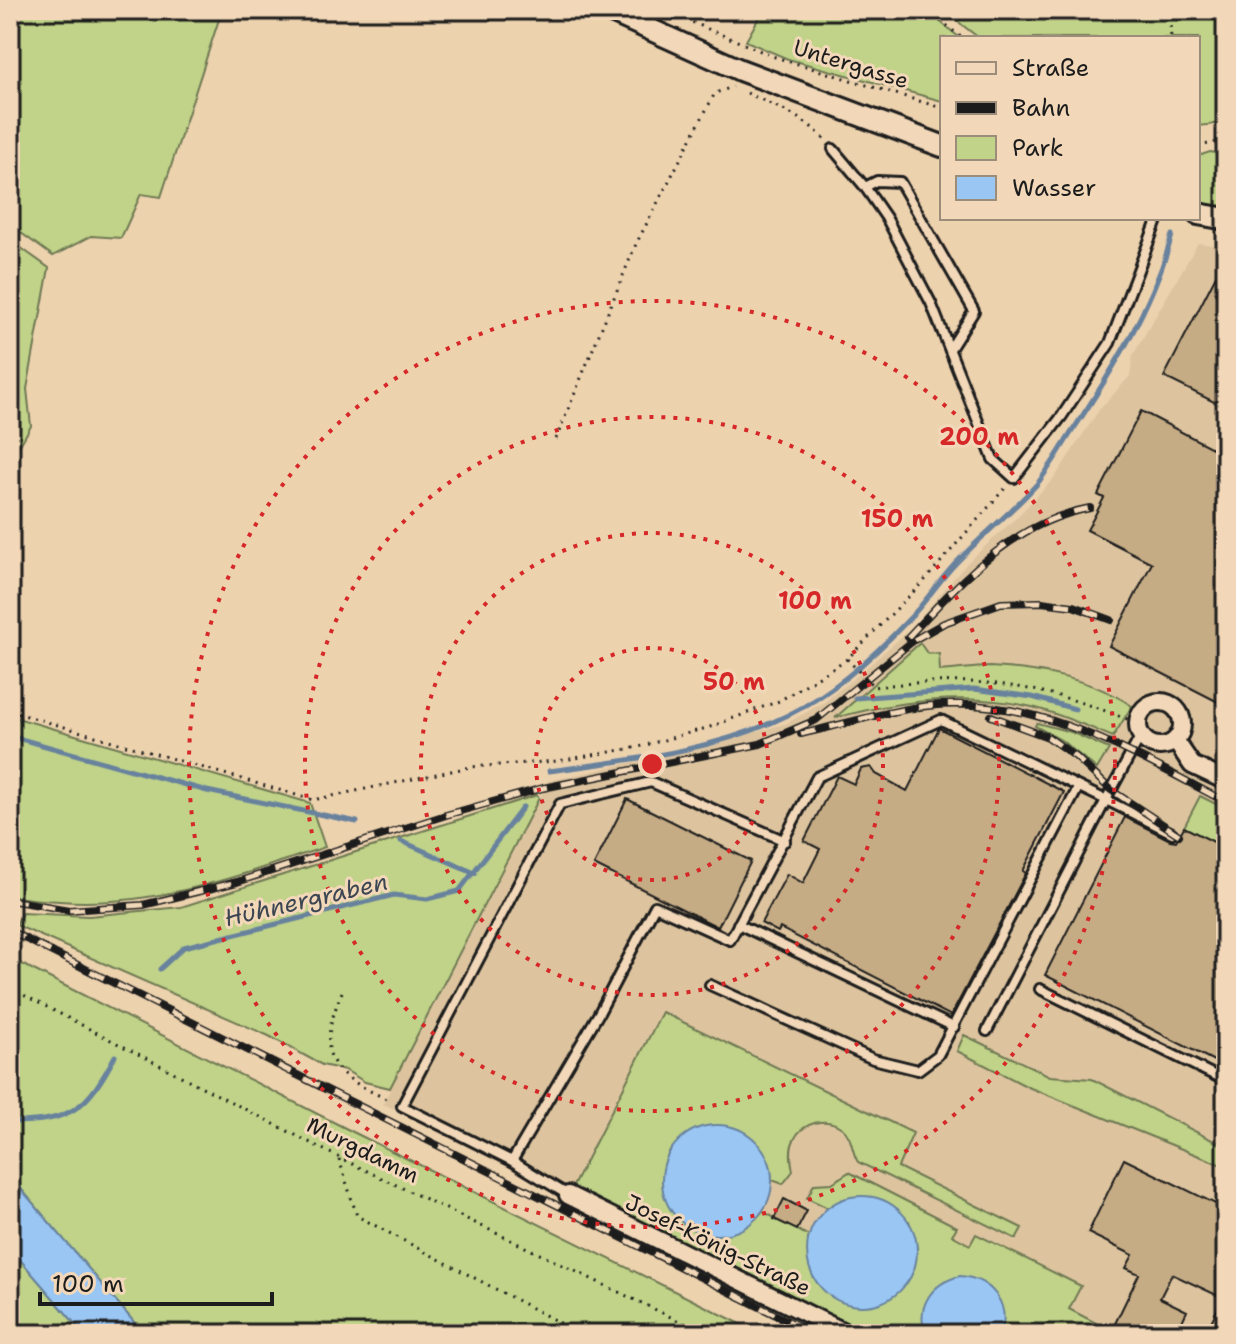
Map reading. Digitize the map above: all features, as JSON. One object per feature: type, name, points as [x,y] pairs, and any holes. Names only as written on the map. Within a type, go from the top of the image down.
[{"type":"street","points":[[607,10],[740,70],[940,145]]},
{"type":"street","points":[[1200,214],[1226,219]]},
{"type":"street","points":[[1166,703],[1175,709],[1181,719],[1181,730],[1175,740],[1159,746],[1148,743],[1139,729],[1141,713],[1149,705],[1166,703]]},
{"type":"street","points":[[1175,740],[1192,765],[1226,781]]},
{"type":"street","name":"Josef-König-Straße","points":[[568,1195],[848,1334]]},
{"type":"lane","points":[[833,149],[865,187],[894,233],[931,303],[993,459],[1014,478],[1062,416],[1110,343],[1157,220]]},
{"type":"lane","points":[[865,187],[877,181],[900,182],[974,311],[950,349]]},
{"type":"lane","points":[[512,1161],[599,1013],[655,906],[730,940],[817,777],[941,720],[1172,833]]},
{"type":"lane","points":[[987,1031],[1106,800],[1139,729]]},
{"type":"lane","points":[[568,1195],[512,1161],[402,1106],[560,804],[651,782],[785,841]]},
{"type":"lane","points":[[710,985],[873,1059],[918,1070],[938,1055],[954,1027],[1078,788]]},
{"type":"lane","points":[[738,924],[954,1027]]},
{"type":"lane","points":[[1040,989],[1226,1081]]},
{"type":"path","name":"Untergasse","points":[[663,10],[775,57],[940,107]]},
{"type":"path","points":[[928,10],[960,36]]},
{"type":"path","points":[[1169,10],[1171,36]]},
{"type":"path","points":[[556,439],[636,244],[715,93],[731,87],[769,103],[817,130],[833,149]]},
{"type":"path","points":[[1200,146],[1226,141]]},
{"type":"path","points":[[10,711],[313,800],[470,767],[558,761],[639,747],[710,727],[779,701],[847,659],[925,580],[1014,478]]},
{"type":"path","points":[[847,659],[874,687],[918,682],[1005,684],[1082,701],[1139,729]]},
{"type":"path","name":"Murgdamm","points":[[10,988],[338,1157],[706,1334]]},
{"type":"path","points":[[342,992],[329,1045],[332,1062],[347,1080],[402,1106]]},
{"type":"path","points":[[338,1157],[357,1216],[581,1334]]},
{"type":"shaded area","points":[[1198,243],[1226,247],[1226,1334],[862,1334],[512,1161],[383,1104],[548,781],[715,744],[787,723],[823,703],[865,669],[912,627],[968,562],[1055,477],[1099,410],[1130,376],[1133,355]]},
{"type":"green space","points":[[10,10],[222,10],[161,197],[141,194],[121,238],[91,236],[53,256],[10,225]]},
{"type":"green space","points":[[763,10],[926,10],[958,36],[940,36],[940,100],[788,59],[746,41]]},
{"type":"green space","points":[[943,10],[1226,10],[1226,121],[1200,126],[1200,36],[976,36]]},
{"type":"green space","points":[[1210,152],[1216,153],[1219,160],[1226,159],[1226,217],[1200,213],[1200,155]]},
{"type":"green space","points":[[10,240],[49,268],[27,389],[31,426],[10,462]]},
{"type":"green space","points":[[920,643],[927,653],[939,654],[940,671],[990,667],[1045,673],[1082,682],[1132,706],[1113,737],[1032,707],[983,700],[908,703],[835,718]]},
{"type":"green space","points":[[10,716],[310,803],[325,847],[228,879],[161,895],[94,902],[34,900],[10,895]]},
{"type":"green space","points":[[1037,723],[1071,732],[1109,749],[1097,769],[1061,740],[1035,726]]},
{"type":"green space","points":[[537,795],[539,798],[390,1088],[365,1082],[345,1070],[322,1065],[269,1036],[16,925],[22,913],[89,916],[181,907]]},
{"type":"green space","points":[[1200,796],[1226,809],[1226,848],[1184,827]]},
{"type":"green space","points":[[10,958],[761,1334],[144,1334],[10,1176]]},
{"type":"green space","points":[[662,1012],[913,1133],[898,1167],[1022,1228],[1016,1239],[858,1162],[846,1132],[829,1122],[809,1125],[798,1134],[791,1147],[793,1171],[783,1184],[772,1180],[770,1165],[690,1132],[669,1152],[664,1165],[689,1227],[717,1235],[756,1218],[762,1211],[809,1236],[808,1239],[917,1248],[909,1221],[832,1205],[828,1208],[807,1198],[814,1184],[832,1183],[849,1172],[957,1227],[952,1235],[970,1245],[976,1234],[1081,1286],[1069,1309],[1096,1323],[1091,1334],[862,1334],[571,1190]]},
{"type":"green space","points":[[964,1035],[1050,1076],[1092,1079],[1226,1147],[1224,1166],[1028,1087],[957,1051]]},
{"type":"green space","points":[[10,1248],[84,1334],[10,1334]]},
{"type":"water","points":[[717,1125],[738,1130],[756,1141],[767,1159],[772,1180],[767,1201],[756,1219],[738,1230],[717,1235],[696,1230],[678,1219],[667,1201],[662,1180],[667,1159],[678,1141],[696,1130]]},
{"type":"water","points":[[10,1176],[144,1334],[84,1334],[10,1248]]},
{"type":"water","points":[[862,1196],[883,1201],[901,1212],[912,1230],[917,1251],[912,1272],[901,1290],[883,1301],[862,1306],[841,1301],[823,1290],[812,1272],[807,1251],[812,1230],[823,1212],[841,1201]]},
{"type":"water","points":[[960,1276],[981,1282],[996,1294],[1003,1312],[1001,1334],[925,1334],[923,1314],[929,1297],[941,1284]]},
{"type":"building","points":[[1226,256],[1226,408],[1164,377]]},
{"type":"building","points":[[1141,411],[1226,455],[1226,706],[1109,646],[1152,563],[1087,530],[1104,498],[1098,495]]},
{"type":"building","points":[[939,728],[1064,792],[1023,871],[1026,873],[951,1016],[780,928],[778,932],[761,923],[787,874],[803,883],[820,849],[804,841],[837,776],[854,784],[861,769],[871,767],[876,774],[907,791]]},
{"type":"building","points":[[627,799],[751,861],[718,927],[594,865]]},
{"type":"building","points":[[1125,817],[1170,840],[1176,841],[1184,827],[1226,848],[1226,1067],[1045,975]]},
{"type":"building","points":[[1124,1159],[1226,1209],[1226,1334],[1205,1334],[1223,1298],[1172,1274],[1160,1298],[1187,1311],[1176,1334],[1110,1334],[1139,1274],[1126,1268],[1133,1255],[1088,1233]]},
{"type":"building","points":[[784,1199],[807,1211],[797,1230],[774,1219]]},
{"type":"waterway","name":"Hühnergraben","points":[[549,771],[672,752],[762,727],[823,695],[868,660],[920,607],[955,564],[1042,478],[1130,338],[1154,287],[1172,235]]},
{"type":"waterway","points":[[855,698],[974,689],[1032,697],[1075,709]]},
{"type":"waterway","points":[[10,736],[207,791],[357,822]]},
{"type":"waterway","name":"Hühnergraben","points":[[160,969],[184,947],[394,895],[427,899],[459,891],[523,807]]},
{"type":"waterway","points":[[401,841],[475,873]]},
{"type":"waterway","name":"Hühnergraben","points":[[10,1122],[48,1119],[75,1109],[95,1089],[115,1056]]},
{"type":"railway","points":[[908,637],[989,557],[1036,527],[1090,508]]},
{"type":"railway","points":[[10,900],[69,910],[143,905],[237,882],[446,815],[543,788],[760,744],[816,720],[914,640],[944,623],[1001,603],[1041,602],[1073,606],[1111,620]]},
{"type":"railway","points":[[801,734],[927,706],[967,705],[1006,709],[1045,718],[1119,747],[1226,802]]},
{"type":"railway","points":[[991,716],[1048,737],[1076,757],[1111,790],[1179,835]]},
{"type":"railway","points":[[10,931],[814,1334]]}]
